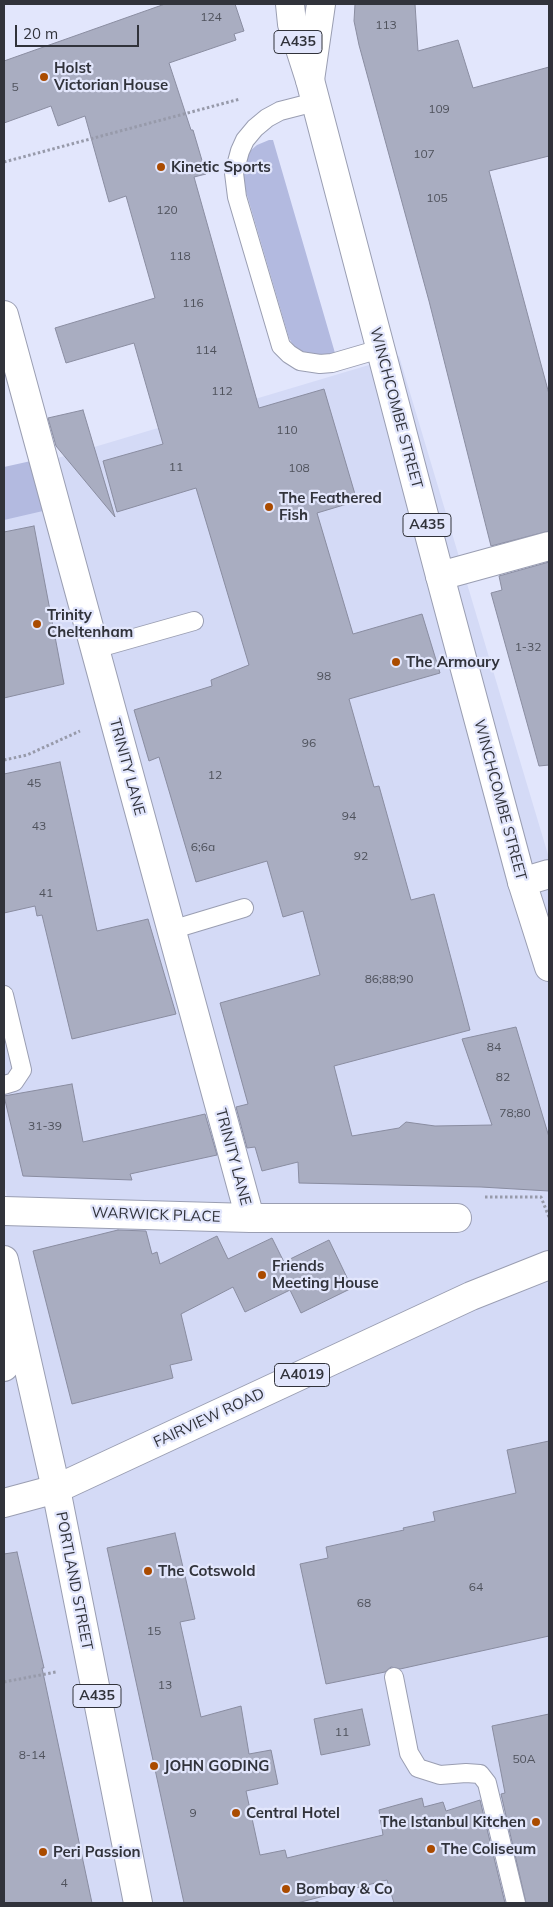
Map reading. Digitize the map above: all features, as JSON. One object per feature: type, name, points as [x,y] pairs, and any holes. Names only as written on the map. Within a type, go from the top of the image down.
[{"type":"main road","name":"A435","points":[[290,4],[292,24],[313,91]]},
{"type":"main road","points":[[313,91],[321,4]]},
{"type":"main road","name":"WINCHCOMBE STREET","points":[[313,91],[522,882],[549,967]]},
{"type":"main road","name":"TRINITY LANE","points":[[4,315],[250,1218]]},
{"type":"main road","points":[[440,576],[549,546]]},
{"type":"main road","points":[[522,882],[549,874]]},
{"type":"main road","name":"WARWICK PLACE","points":[[4,1211],[250,1218],[457,1218]]},
{"type":"main road","name":"PORTLAND STREET","points":[[4,1260],[56,1490],[138,1903]]},
{"type":"main road","name":"FAIRVIEW ROAD","points":[[4,1503],[56,1490],[471,1296],[549,1264]]},
{"type":"main road","points":[[4,1367],[18,1327]]},
{"type":"lane","points":[[313,91],[267,118],[245,140],[234,173],[237,197],[281,346],[300,361],[320,364],[332,363],[380,348]]},
{"type":"lane","points":[[95,649],[194,621]]},
{"type":"lane","points":[[171,930],[244,908]]},
{"type":"lane","points":[[4,995],[22,1070],[14,1082],[4,1084]]},
{"type":"lane","points":[[394,1677],[408,1753],[418,1768],[440,1775],[480,1774],[487,1783],[516,1903]]},
{"type":"path","points":[[4,162],[243,98]]},
{"type":"path","points":[[4,760],[27,755],[113,716]]},
{"type":"path","points":[[488,1197],[541,1197],[549,1217]]},
{"type":"path","points":[[4,1682],[91,1665]]},
{"type":"shaded area","points":[[273,140],[335,353],[326,356],[304,354],[294,347],[289,338],[242,178],[244,159],[257,145]]},
{"type":"shaded area","points":[[399,356],[549,858],[549,1903],[4,1903],[4,1198],[7,1197],[4,1183],[4,474]]},
{"type":"shaded area","points":[[31,461],[43,511],[4,520],[4,467]]},
{"type":"building","points":[[165,4],[235,4],[244,31],[234,34],[236,40],[169,63],[191,130],[193,130],[206,174],[194,177],[259,408],[324,389],[357,501],[317,513],[353,634],[422,614],[440,673],[349,699],[374,787],[379,786],[411,900],[434,894],[470,1030],[334,1066],[352,1136],[399,1128],[406,1122],[435,1126],[492,1125],[462,1039],[516,1027],[549,1137],[549,1191],[481,1187],[299,1183],[298,1162],[262,1171],[255,1147],[247,1148],[236,1107],[248,1104],[220,1003],[320,975],[303,911],[283,917],[267,861],[196,882],[159,757],[149,761],[134,710],[212,686],[211,680],[249,665],[196,488],[117,512],[103,461],[163,444],[134,343],[66,363],[55,328],[155,298],[126,196],[109,202],[85,116],[58,126],[51,106],[4,123],[4,61]]},
{"type":"building","points":[[355,4],[415,4],[418,51],[458,40],[473,88],[549,67],[549,156],[489,171],[549,394],[549,531],[491,546],[429,301],[359,45],[354,21]]},
{"type":"building","points":[[83,410],[115,517],[56,446],[48,418]]},
{"type":"building","name":"Trinity Cheltenham","points":[[34,526],[64,684],[4,698],[4,532]]},
{"type":"building","points":[[549,562],[549,765],[539,766],[491,593],[502,590],[499,576]]},
{"type":"building","points":[[60,762],[97,931],[148,919],[176,1014],[72,1039],[42,915],[37,916],[35,906],[4,913],[4,774]]},
{"type":"building","points":[[72,1084],[83,1142],[205,1114],[217,1155],[130,1174],[132,1180],[23,1176],[4,1096]]},
{"type":"building","points":[[118,1230],[146,1231],[152,1254],[157,1252],[160,1264],[217,1236],[228,1259],[272,1238],[284,1262],[329,1240],[352,1288],[301,1313],[290,1290],[245,1312],[233,1287],[181,1314],[192,1360],[170,1365],[173,1378],[72,1404],[33,1251]]},
{"type":"building","points":[[549,1441],[549,1636],[400,1669],[391,1667],[385,1672],[326,1684],[300,1564],[328,1558],[326,1547],[404,1530],[403,1528],[435,1521],[433,1512],[516,1493],[507,1450]]},
{"type":"building","points":[[175,1533],[195,1619],[180,1622],[201,1717],[241,1706],[249,1754],[271,1750],[278,1784],[246,1791],[260,1855],[285,1850],[287,1858],[383,1835],[379,1810],[422,1798],[424,1807],[443,1802],[446,1811],[480,1800],[505,1903],[394,1903],[387,1880],[297,1903],[184,1903],[107,1548]]},
{"type":"building","points":[[17,1552],[44,1668],[42,1668],[92,1903],[4,1903],[4,1554]]},
{"type":"building","points":[[362,1709],[370,1745],[321,1755],[314,1719]]},
{"type":"building","points":[[549,1714],[549,1903],[526,1903],[501,1794],[505,1793],[492,1726]]},
{"type":"place","name":"Holst Victorian House","points":[[44,77]]},
{"type":"place","name":"Kinetic Sports","points":[[161,167]]},
{"type":"place","name":"The Feathered Fish","points":[[269,507]]},
{"type":"place","name":"Trinity Cheltenham","points":[[37,624]]},
{"type":"place","name":"The Armoury","points":[[396,662]]},
{"type":"place","name":"Friends Meeting House","points":[[262,1275]]},
{"type":"place","name":"The Cotswold","points":[[148,1571]]},
{"type":"place","name":"JOHN GODING","points":[[154,1766]]},
{"type":"place","name":"Central Hotel","points":[[236,1813]]},
{"type":"place","name":"The Istanbul Kitchen","points":[[536,1822]]},
{"type":"place","name":"The Coliseum","points":[[431,1849]]},
{"type":"place","name":"Peri Passion","points":[[43,1852]]},
{"type":"place","name":"Bombay & Co","points":[[286,1889]]}]
